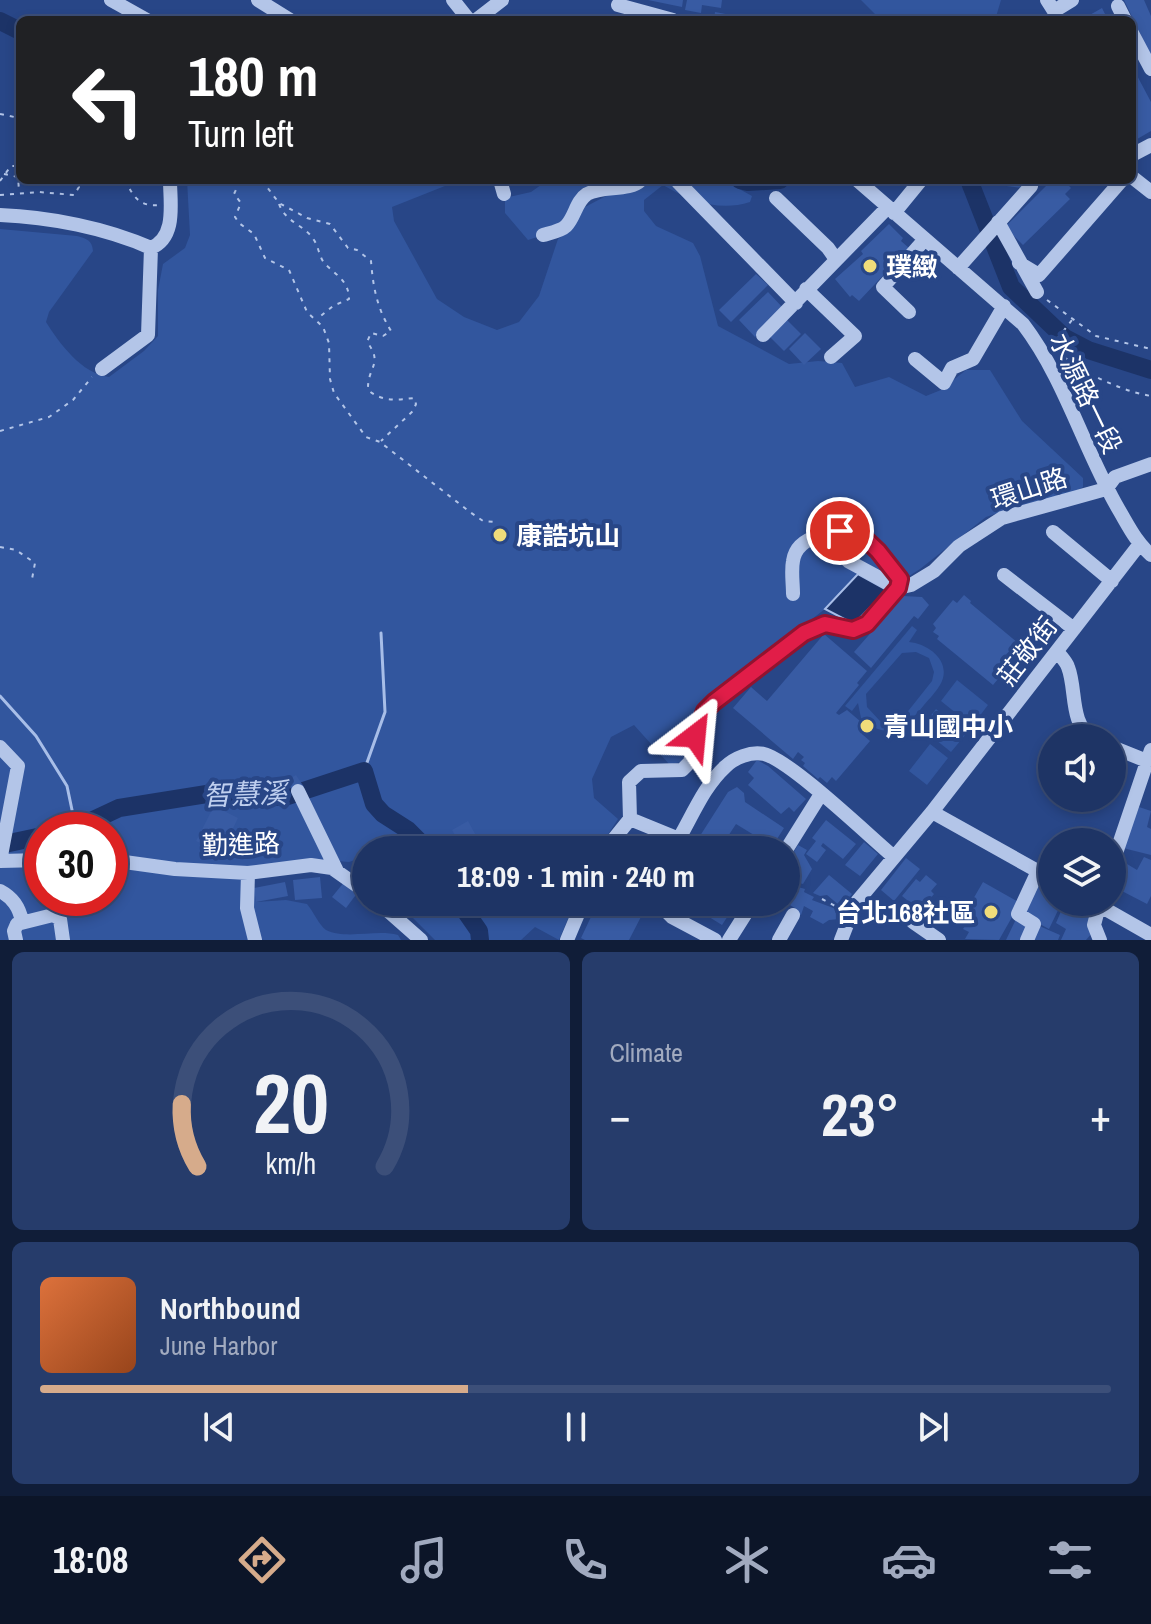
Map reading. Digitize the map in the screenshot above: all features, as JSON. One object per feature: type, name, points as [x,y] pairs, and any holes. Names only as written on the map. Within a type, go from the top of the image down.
[{"type":"street","points":[[111,0],[140,16]]},
{"type":"street","points":[[453,0],[466,16]]},
{"type":"street","points":[[481,16],[502,0]]},
{"type":"street","points":[[1052,10],[1072,0]]},
{"type":"street","points":[[265,2],[284,16]]},
{"type":"street","points":[[618,5],[658,16]]},
{"type":"street","points":[[1136,41],[1151,69]]},
{"type":"street","points":[[0,215],[41,219],[89,229],[130,238],[151,248],[160,244],[171,225],[170,184]]},
{"type":"street","points":[[543,235],[566,226],[588,194],[614,186],[636,184]]},
{"type":"street","points":[[680,184],[796,303]]},
{"type":"street","name":"水源路一段","points":[[862,184],[1023,324],[1040,346],[1106,489],[1145,550]]},
{"type":"street","points":[[763,335],[835,258],[917,184]]},
{"type":"street","points":[[958,268],[1032,184]]},
{"type":"street","points":[[1019,263],[1039,275],[1119,184]]},
{"type":"street","points":[[776,198],[835,258]]},
{"type":"street","points":[[996,223],[1037,292]]},
{"type":"street","points":[[909,312],[883,287],[925,239]]},
{"type":"street","points":[[102,369],[148,335],[151,248]]},
{"type":"street","points":[[806,289],[855,336],[831,357]]},
{"type":"street","points":[[915,359],[944,383],[952,368],[973,359],[1004,306]]},
{"type":"street","name":"環山路","points":[[630,819],[629,782],[641,771],[682,770],[690,762],[695,736],[705,711],[804,633],[825,624],[853,630],[867,624],[898,588],[911,585],[934,571],[959,546],[1002,518],[1106,489],[1115,477],[1151,464]]},
{"type":"street","points":[[793,594],[793,559],[800,545],[840,531],[859,533],[878,551],[900,579],[898,588],[848,561]]},
{"type":"street","points":[[1053,532],[1112,581]]},
{"type":"street","name":"莊敬街","points":[[841,940],[855,904],[932,812],[1112,581],[1145,550]]},
{"type":"street","points":[[1004,575],[1074,629]]},
{"type":"street","points":[[1057,651],[1068,666],[1080,724]]},
{"type":"street","points":[[0,747],[18,766],[0,861],[24,860]]},
{"type":"street","points":[[1126,750],[1149,755],[1145,790],[1126,833]]},
{"type":"street","points":[[680,836],[710,783],[727,765],[742,756],[763,754],[821,794],[894,857]]},
{"type":"street","points":[[298,791],[337,871]]},
{"type":"street","points":[[795,836],[821,794]]},
{"type":"street","points":[[932,812],[1038,871],[1018,914],[1034,924],[1027,940]]},
{"type":"street","points":[[616,836],[630,819],[661,836]]},
{"type":"street","name":"勤進路","points":[[128,862],[248,873],[311,865],[337,871],[352,882]]},
{"type":"street","points":[[248,873],[247,908],[255,940]]},
{"type":"street","points":[[0,891],[19,908],[22,921]]},
{"type":"street","points":[[16,940],[15,927],[22,921],[57,916],[63,940]]},
{"type":"street","points":[[394,916],[421,940]]},
{"type":"street","points":[[567,940],[577,916]]},
{"type":"street","points":[[671,916],[715,940]]},
{"type":"street","points":[[729,940],[744,916]]},
{"type":"street","points":[[779,940],[792,916]]},
{"type":"street","points":[[1095,916],[1095,938]]},
{"type":"street","points":[[1119,916],[1151,935]]},
{"type":"street","points":[[913,922],[939,940]]},
{"type":"path","points":[[0,181],[11,166],[16,166]]},
{"type":"path","points":[[4,174],[16,177]]},
{"type":"path","points":[[18,184],[19,192]]},
{"type":"path","points":[[0,195],[19,192],[74,195],[78,184]]},
{"type":"path","points":[[127,184],[136,200],[151,206],[161,205]]},
{"type":"path","points":[[238,184],[234,194],[241,203],[235,217],[254,234],[265,258],[289,270],[307,312],[323,327],[329,343],[330,379],[334,393],[366,437],[380,442],[483,521],[497,522]]},
{"type":"path","points":[[265,184],[290,221],[314,240],[325,263],[338,273],[349,291],[349,299],[333,306],[316,320]]},
{"type":"path","points":[[279,203],[307,218],[330,224],[348,248],[357,250],[371,261],[373,290],[391,331],[383,336],[371,333],[367,342],[375,353],[375,365],[367,378],[368,390],[377,398],[414,398],[416,404],[413,411],[380,442]]},
{"type":"path","points":[[1037,292],[1096,336],[1151,349]]},
{"type":"path","points":[[1073,320],[1051,347],[1102,380],[1129,392],[1151,396]]},
{"type":"path","points":[[0,431],[49,417],[73,400],[102,369]]},
{"type":"path","points":[[0,547],[16,550],[35,563],[32,579]]},
{"type":"path","points":[[822,899],[851,914]]},
{"type":"shaded area","points":[[861,0],[1001,0],[996,16],[877,16]]},
{"type":"shaded area","points":[[187,184],[450,184],[392,207],[394,221],[437,299],[464,317],[497,330],[519,322],[539,296],[558,239],[572,229],[585,207],[638,184],[729,184],[752,196],[750,202],[727,206],[705,203],[663,185],[644,200],[644,211],[656,226],[693,243],[700,256],[718,326],[789,364],[818,361],[842,363],[855,387],[889,377],[926,396],[941,390],[966,370],[990,370],[1022,421],[1083,478],[1083,487],[1072,494],[986,517],[920,569],[887,590],[858,574],[825,609],[703,703],[688,739],[683,762],[669,764],[634,725],[611,737],[592,779],[594,798],[618,819],[607,836],[352,836],[352,861],[349,862],[316,859],[252,867],[256,902],[286,900],[307,904],[326,930],[343,934],[389,933],[398,935],[401,940],[0,940],[0,229],[77,236],[90,242],[93,251],[49,312],[46,322],[81,364],[99,375],[109,377],[144,351],[158,336],[158,290],[163,264],[185,248],[190,235]]},
{"type":"shaded area","points":[[542,184],[623,184],[583,195],[556,231],[528,240],[505,213],[505,198],[531,192]]},
{"type":"shaded area","points":[[858,574],[887,590],[854,624],[825,609]]},
{"type":"shaded area","points":[[912,626],[917,630],[909,642],[925,646],[937,656],[944,669],[938,688],[910,721],[895,730],[887,731],[870,725],[861,718],[858,703],[852,711],[845,706]],"holes":[[[916,652],[929,658],[934,672],[932,681],[905,715],[893,721],[880,721],[867,707],[866,694],[902,653]]]},
{"type":"shaded area","points":[[957,680],[988,705],[972,726],[941,701]]},
{"type":"shaded area","points":[[936,709],[966,734],[951,752],[921,728]]},
{"type":"shaded area","points":[[930,744],[948,758],[927,785],[909,771]]},
{"type":"shaded area","points":[[411,916],[569,916],[559,940],[535,927],[521,940],[435,940]]},
{"type":"building","points":[[648,0],[683,0],[682,7]]},
{"type":"building","points":[[687,0],[722,0],[721,8],[702,5],[701,13],[685,10]]},
{"type":"building","points":[[1124,0],[1144,0],[1151,16],[1151,56],[1136,25],[1136,16],[1132,16]]},
{"type":"building","points":[[1102,8],[1106,16],[1088,16]]},
{"type":"building","points":[[715,12],[731,15],[731,16],[714,16]]},
{"type":"building","points":[[1136,74],[1151,102],[1151,131],[1136,140]]},
{"type":"building","points":[[992,184],[1024,184],[1022,188]]},
{"type":"building","points":[[1048,184],[1067,184],[1071,188],[1065,194],[1070,199],[1023,245],[1005,227]]},
{"type":"building","name":"璞緻","points":[[889,224],[909,248],[859,301],[852,295],[850,297],[835,279],[863,254],[861,251]]},
{"type":"building","points":[[756,274],[768,285],[731,322],[719,310]]},
{"type":"building","points":[[768,292],[784,309],[755,337],[739,320]]},
{"type":"building","points":[[785,318],[801,334],[784,351],[768,335]]},
{"type":"building","points":[[805,333],[821,349],[804,365],[789,349]]},
{"type":"building","points":[[964,595],[1024,648],[993,685],[937,639],[939,636],[933,632],[936,628],[933,624],[953,600],[957,603]]},
{"type":"building","points":[[903,596],[922,597],[929,605],[918,619],[914,616],[871,668],[854,652]]},
{"type":"building","points":[[824,634],[867,671],[836,713],[839,715],[847,710],[867,727],[862,734],[870,741],[836,781],[832,777],[827,783],[803,766],[805,763],[801,760],[804,757],[798,752],[793,759],[733,708],[751,687],[767,701]]},
{"type":"building","points":[[757,760],[806,799],[794,812],[789,807],[781,814],[748,785],[754,778],[748,772]]},
{"type":"building","points":[[296,775],[304,787],[294,793],[286,781]]},
{"type":"building","points":[[737,787],[744,793],[745,802],[784,828],[779,836],[753,836],[736,824],[728,836],[700,836],[728,792]]},
{"type":"building","points":[[214,806],[238,818],[221,853],[196,841]]},
{"type":"building","points":[[1139,807],[1151,811],[1147,827],[1151,829],[1151,855],[1126,849],[1126,840]]},
{"type":"building","points":[[826,820],[856,844],[843,859],[823,843],[821,846],[826,850],[817,862],[806,854],[816,841],[812,838]]},
{"type":"building","points":[[468,821],[476,836],[456,836],[452,830]]},
{"type":"building","points":[[864,842],[878,854],[860,876],[845,865]]},
{"type":"building","points":[[800,846],[807,850],[804,855],[812,869],[803,884],[800,883]]},
{"type":"building","points":[[1144,857],[1151,860],[1151,896],[1147,904],[1126,893],[1127,864],[1137,870]]},
{"type":"building","points":[[906,858],[920,869],[894,901],[881,890]]},
{"type":"building","points":[[829,875],[852,894],[844,904],[839,905],[827,895],[813,893]]},
{"type":"building","points":[[926,875],[937,884],[931,891],[934,894],[916,916],[902,906],[907,900],[902,896],[916,879],[920,882]]},
{"type":"building","points":[[320,877],[322,898],[295,900],[293,880]]},
{"type":"building","points":[[345,881],[352,887],[352,900],[346,908],[332,897]]},
{"type":"building","points":[[285,882],[288,896],[256,902],[254,888]]},
{"type":"building","name":"台北168社區","points":[[983,882],[1020,903],[999,940],[965,939],[969,932],[963,929],[967,923],[961,920]]},
{"type":"building","points":[[1035,884],[1038,886],[1038,916],[1055,916],[1049,929],[1021,914]]},
{"type":"building","points":[[800,888],[814,897],[812,900],[844,912],[840,919],[823,924],[810,917],[813,911],[804,906],[801,915]]},
{"type":"building","points":[[591,916],[641,916],[629,940],[581,938]]},
{"type":"building","points":[[708,916],[728,916],[722,925]]},
{"type":"building","points":[[1059,916],[1093,916],[1092,933],[1086,940],[1061,940],[1066,929],[1056,923]]},
{"type":"building","points":[[1017,917],[1031,925],[1024,940],[1006,940]]},
{"type":"building","points":[[1037,925],[1060,935],[1058,940],[1029,940]]},
{"type":"waterway","points":[[0,21],[16,29]]},
{"type":"waterway","points":[[971,184],[1011,287],[1065,338],[1088,350],[1151,370]]},
{"type":"waterway","points":[[364,771],[385,712],[381,633]]},
{"type":"waterway","points":[[0,696],[36,736],[67,786],[72,812]]},
{"type":"waterway","name":"智慧溪","points":[[110,812],[213,793],[257,798],[288,796],[364,771],[374,804],[414,836]]},
{"type":"waterway","name":"智慧溪","points":[[0,845],[24,840]]},
{"type":"waterway","name":"智慧溪","points":[[469,916],[479,931],[480,940]]},
{"type":"place","name":"璞緻","points":[[870,266]]},
{"type":"place","name":"康誥坑山","points":[[500,535]]},
{"type":"place","name":"青山國中小","points":[[867,726]]},
{"type":"place","name":"台北168社區","points":[[991,912]]},
{"type":"route","points":[[695,736],[705,711],[714,702],[804,633],[825,624],[853,630],[867,624],[898,588],[900,579],[878,551],[859,533],[840,531]]}]
